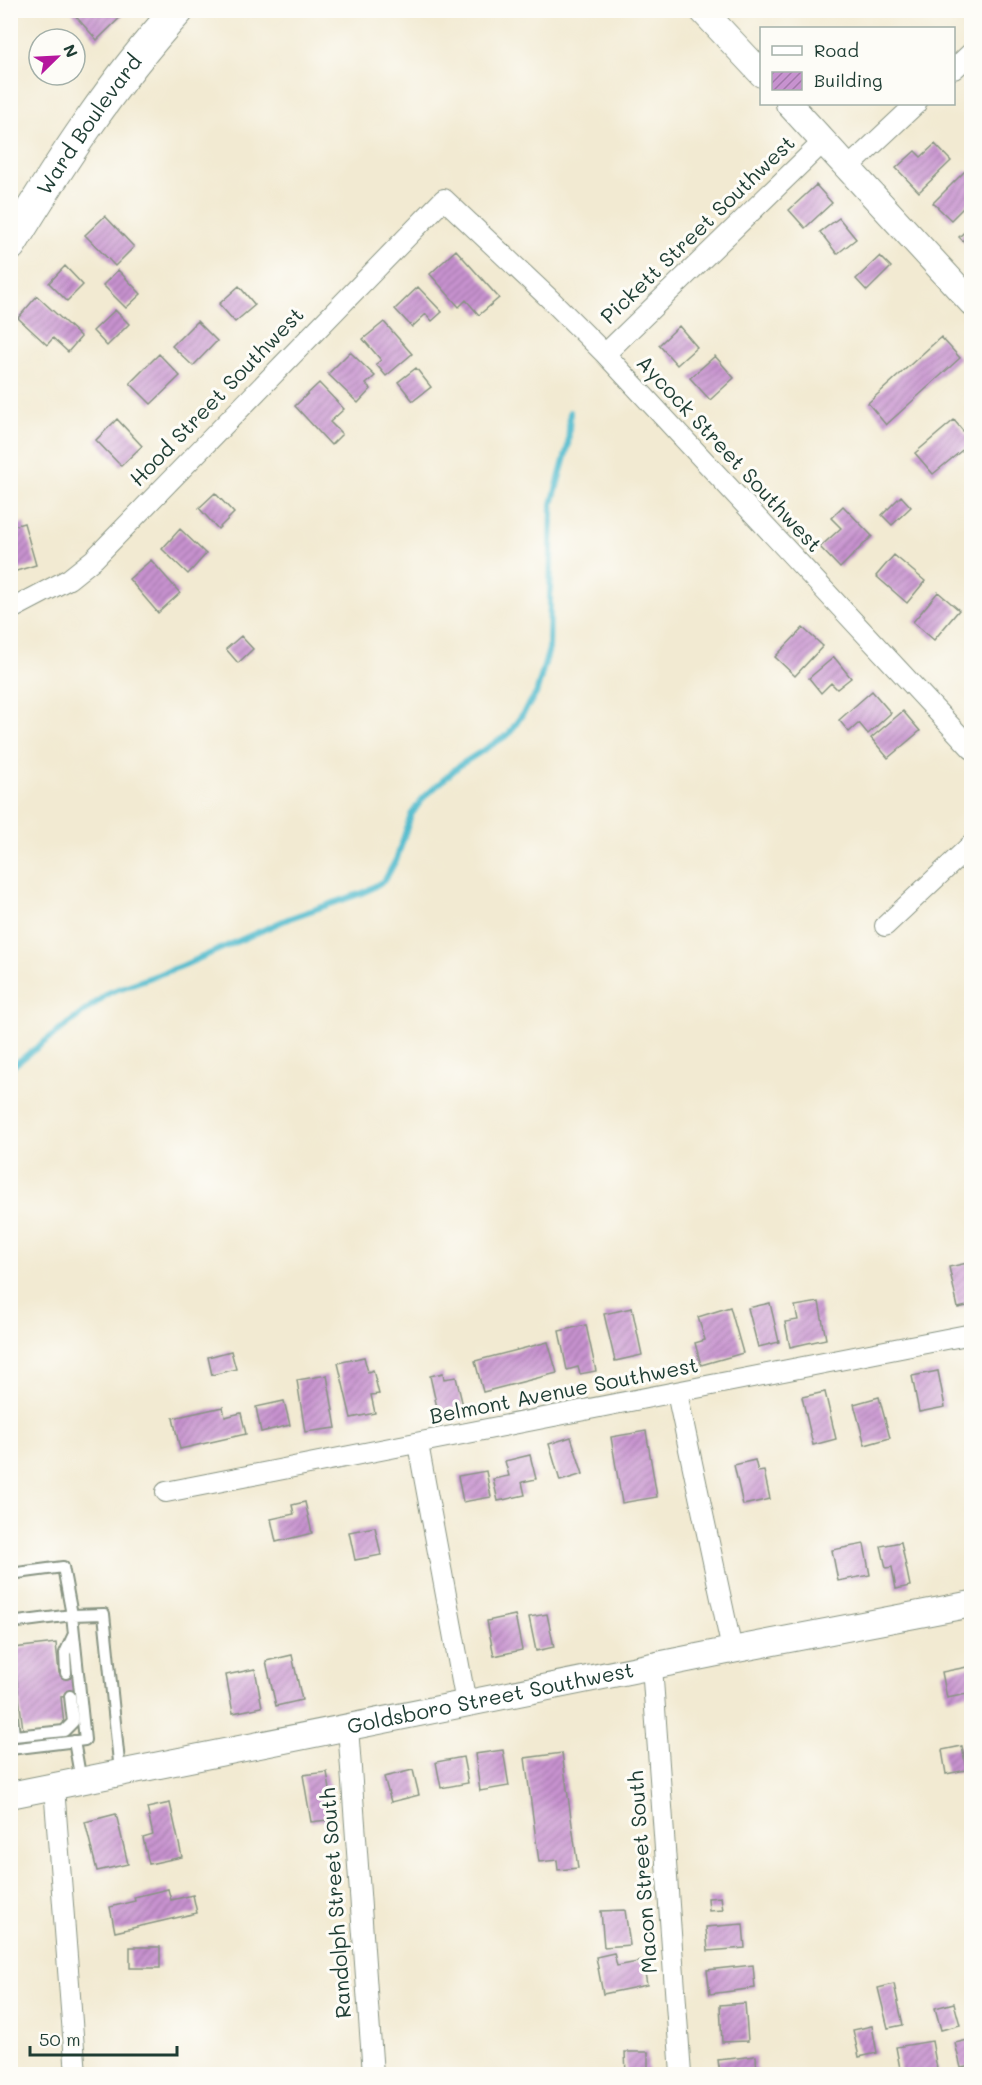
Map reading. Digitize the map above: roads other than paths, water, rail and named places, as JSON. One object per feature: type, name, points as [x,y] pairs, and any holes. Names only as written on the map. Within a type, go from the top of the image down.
[{"type":"main road","name":"Ward Boulevard","points":[[10,245],[46,186],[122,77],[178,10]]},
{"type":"street","points":[[702,10],[760,72]]},
{"type":"street","points":[[955,68],[972,52]]},
{"type":"street","points":[[790,105],[972,303]]},
{"type":"street","points":[[848,168],[915,105]]},
{"type":"street","name":"Pickett Street Southwest","points":[[604,354],[825,141]]},
{"type":"street","name":"Aycock Street Southwest","points":[[444,200],[552,301],[604,354],[972,749]]},
{"type":"street","name":"Hood Street Southwest","points":[[10,610],[69,579],[94,559],[444,200]]},
{"type":"street","points":[[885,926],[972,844]]},
{"type":"street","name":"Belmont Avenue Southwest","points":[[166,1492],[972,1334]]},
{"type":"street","points":[[677,1393],[732,1650]]},
{"type":"street","points":[[418,1444],[466,1704]]},
{"type":"street","name":"Goldsboro Street Southwest","points":[[10,1795],[972,1604]]},
{"type":"street","name":"Macon Street South","points":[[652,1666],[681,2074]]},
{"type":"street","name":"Randolph Street South","points":[[348,1727],[373,2074]]},
{"type":"street","points":[[54,1786],[76,2074]]},
{"type":"lane","points":[[10,1574],[63,1567],[72,1615],[85,1740],[10,1749]]},
{"type":"lane","points":[[10,1623],[72,1615],[104,1614],[120,1773]]},
{"type":"lane","points":[[66,1673],[65,1653],[74,1636]]},
{"type":"lane","points":[[10,1694],[14,1736],[64,1731],[73,1722],[70,1696]]},
{"type":"lane","points":[[74,1741],[81,1781]]},
{"type":"waterway","points":[[10,1068],[110,992],[182,966],[290,918],[365,892],[385,880],[397,858],[411,815],[423,798],[460,765],[509,734],[536,694],[549,649],[552,504],[568,446],[570,412]]}]
